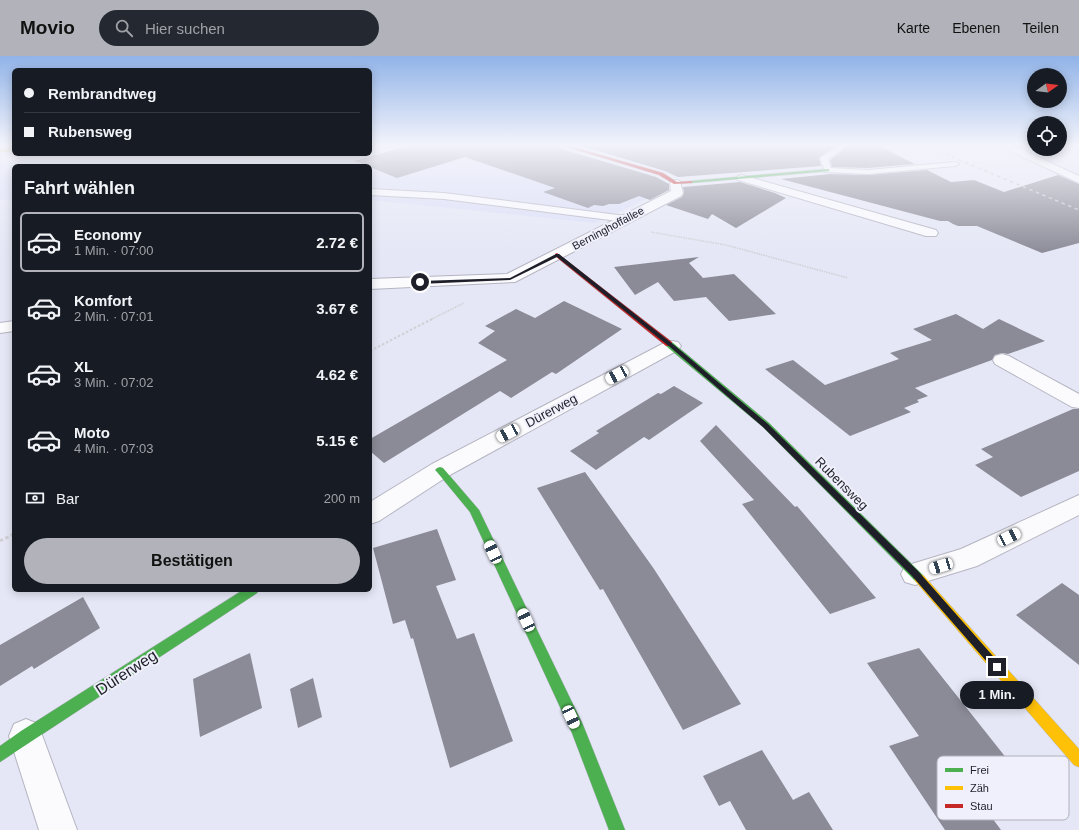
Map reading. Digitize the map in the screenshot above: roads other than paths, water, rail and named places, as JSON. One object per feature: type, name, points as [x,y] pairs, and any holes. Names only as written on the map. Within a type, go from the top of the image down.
[{"type":"street","points":[[676,183],[688,182]]},
{"type":"street","points":[[756,182],[931,233]]},
{"type":"street","name":"Berninghoffallee","points":[[372,284],[510,279],[677,193],[676,183]]},
{"type":"street","name":"Rubensweg","points":[[557,255],[672,346],[766,425],[915,574],[1079,760]]},
{"type":"street","points":[[0,328],[12,326]]},
{"type":"street","name":"Dürerweg","points":[[372,513],[440,470],[672,346]]},
{"type":"street","points":[[1002,360],[1079,402]]},
{"type":"street","points":[[440,470],[474,510],[578,730],[617,830]]},
{"type":"street","points":[[915,574],[968,558],[1079,504]]},
{"type":"street","name":"Dürerweg","points":[[13,746],[250,592]]},
{"type":"street","points":[[13,746],[58,830]]},
{"type":"lane","points":[[372,192],[444,196],[626,219]]},
{"type":"railway","points":[[1012,182],[1079,210]]}]
